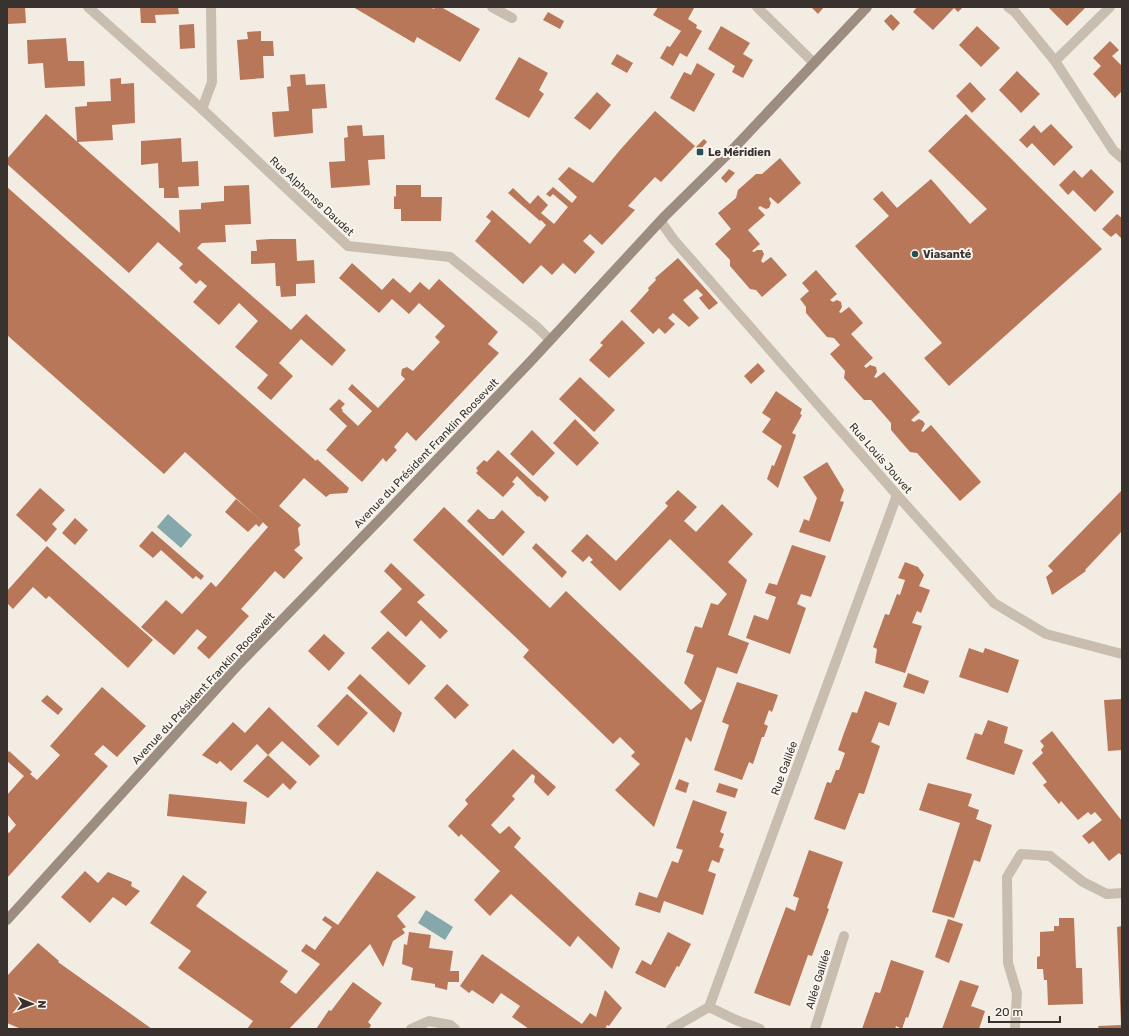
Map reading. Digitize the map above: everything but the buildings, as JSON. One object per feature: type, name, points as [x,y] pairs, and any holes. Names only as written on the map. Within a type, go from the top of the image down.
[{"type":"main road","name":"Avenue du Président Franklin Roosevelt","points":[[7,920],[239,664],[386,513],[660,222],[736,146],[867,7]]},
{"type":"street","name":"Rue Alphonse Daudet","points":[[88,7],[202,109],[348,246],[450,257],[537,327],[550,340]]},
{"type":"street","points":[[202,109],[212,82],[211,7]]},
{"type":"street","points":[[492,7],[512,18]]},
{"type":"street","points":[[757,7],[814,63]]},
{"type":"street","points":[[1008,7],[1015,12],[1055,62],[1113,150],[1122,158]]},
{"type":"street","points":[[1055,62],[1110,7]]},
{"type":"street","name":"Rue Louis Jouvet","points":[[660,222],[897,495],[994,603],[1046,634],[1122,654]]},
{"type":"street","name":"Rue Galilée","points":[[709,1007],[897,495]]},
{"type":"street","points":[[1015,1029],[1017,993],[1008,963],[1007,877],[1020,854],[1050,856],[1083,882],[1108,894],[1122,893]]},
{"type":"street","name":"Allée Galilée","points":[[816,1029],[844,936]]},
{"type":"street","points":[[671,1029],[709,1007],[736,1020],[760,1029]]},
{"type":"street","points":[[411,1029],[429,1021],[450,1025],[455,1029]]},
{"type":"water","points":[[168,514],[192,535],[181,548],[157,527]]},
{"type":"water","points":[[426,910],[453,927],[445,940],[418,923]]},
{"type":"place","name":"Le Méridien","points":[[700,152]]},
{"type":"place","name":"Viasanté","points":[[915,254]]}]
